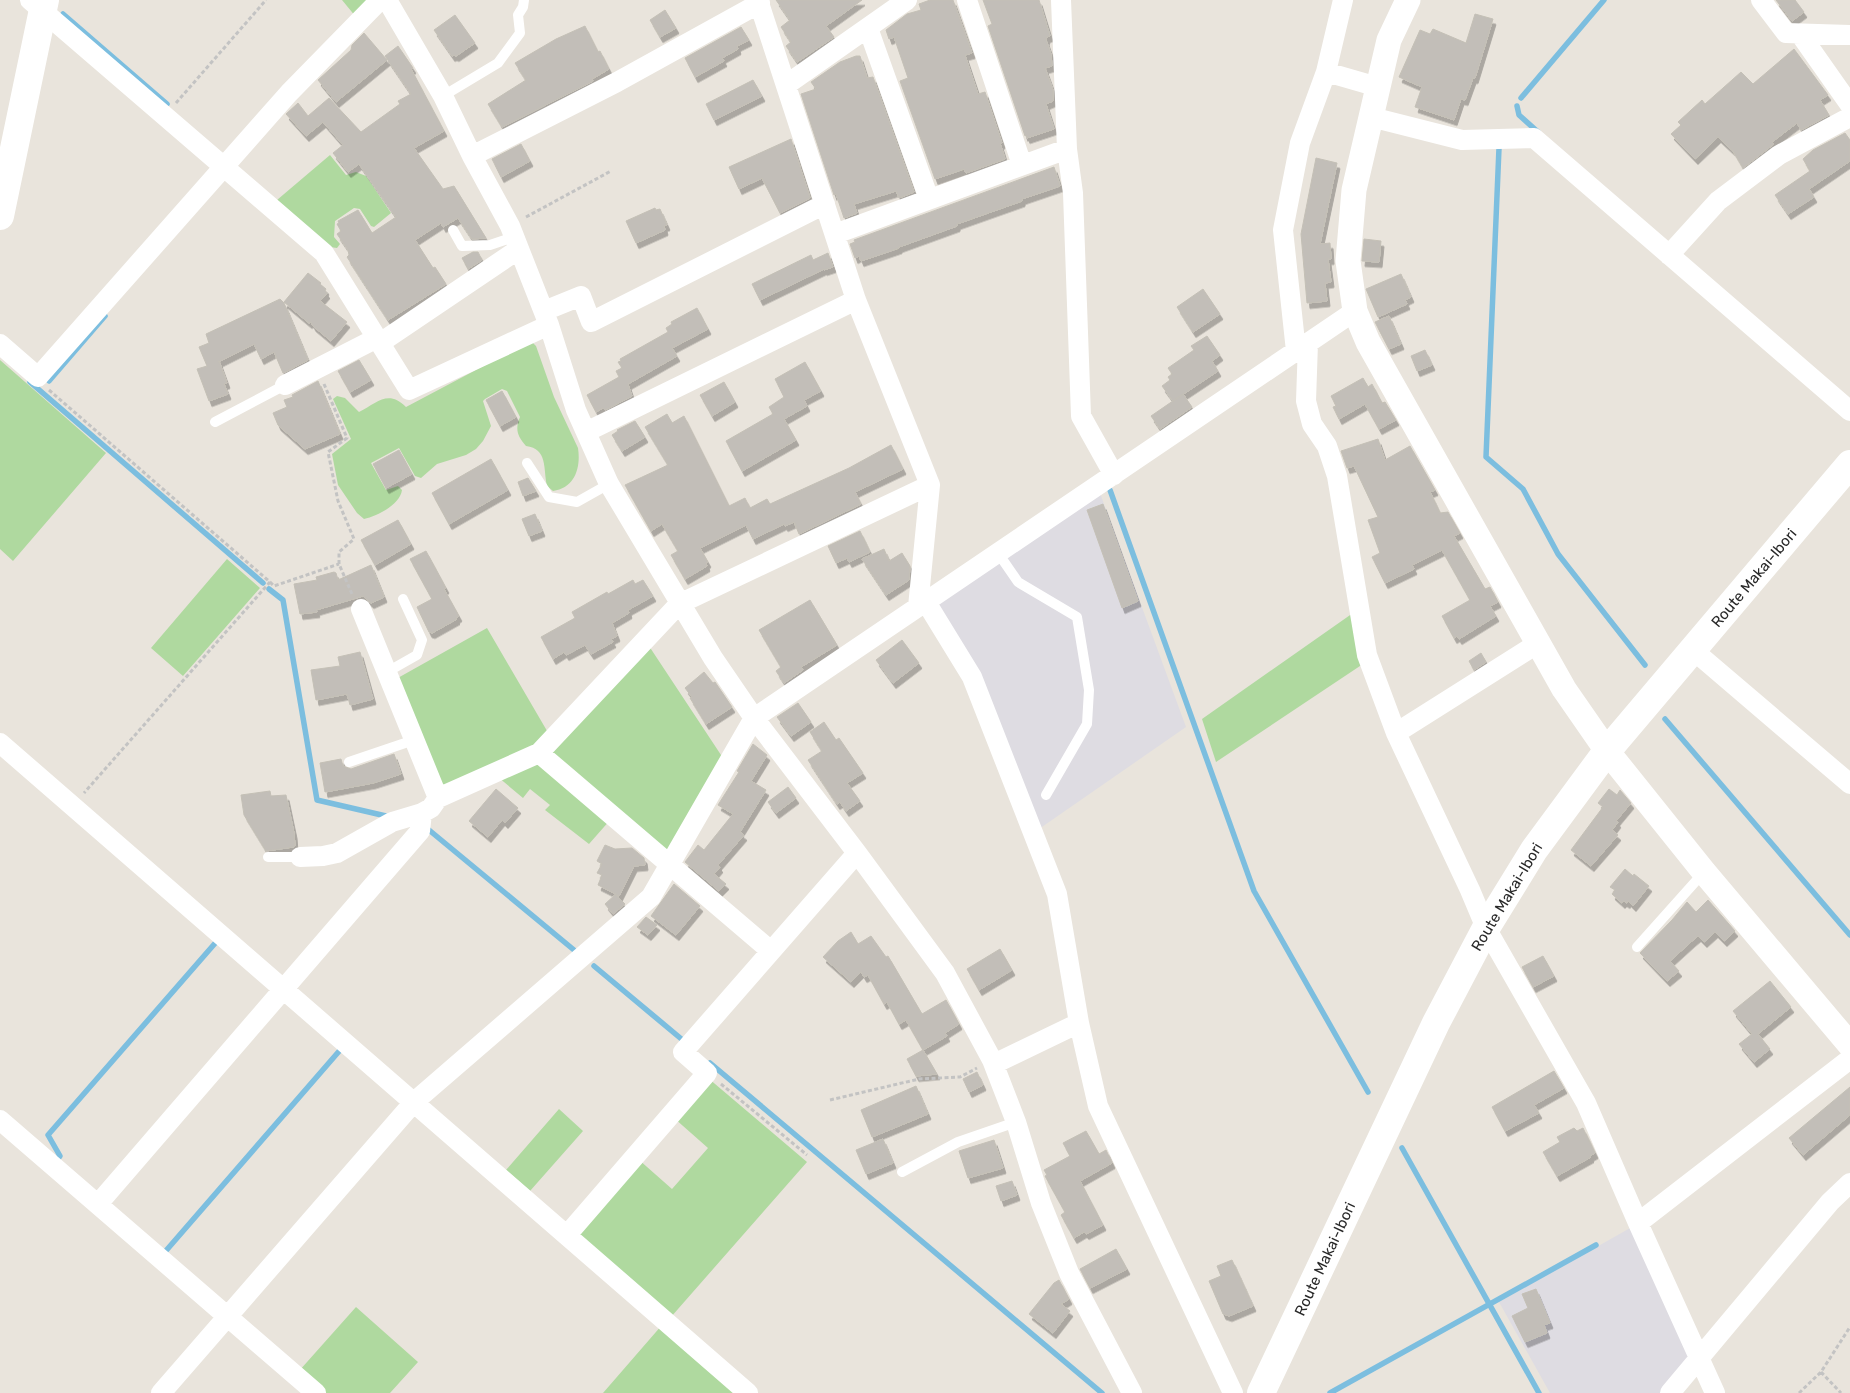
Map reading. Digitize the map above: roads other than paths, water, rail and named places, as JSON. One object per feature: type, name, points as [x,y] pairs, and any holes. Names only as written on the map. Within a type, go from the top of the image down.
[{"type":"main road","points":[[0,216],[39,4]]},
{"type":"main road","name":"Route Makai-Ibori","points":[[1261,1393],[1436,1023],[1486,928],[1534,850],[1607,750],[1850,464]]},
{"type":"street","points":[[0,344],[38,377],[289,93],[380,0]]},
{"type":"street","points":[[386,0],[443,96],[515,238],[547,318],[576,410],[609,484],[713,658],[754,718],[857,853],[945,974],[993,1062],[1016,1122],[1041,1203],[1069,1273],[1132,1393]]},
{"type":"street","points":[[786,85],[907,0]]},
{"type":"street","points":[[967,0],[1022,165]]},
{"type":"street","points":[[1061,0],[1067,149],[1074,193],[1081,416],[1114,474]]},
{"type":"street","points":[[1343,0],[1326,72],[1300,143],[1283,230],[1302,347],[1306,401],[1312,424],[1327,446],[1337,476],[1367,655],[1396,733],[1486,928],[1586,1103],[1715,1393]]},
{"type":"street","points":[[1408,0],[1389,40],[1354,190],[1348,261],[1355,311],[1368,342],[1564,689],[1607,750],[1704,872],[1850,1045]]},
{"type":"street","points":[[1761,0],[1786,33],[1850,36]]},
{"type":"street","points":[[472,156],[617,82],[759,2],[856,300],[930,485],[922,604],[972,677],[1058,894],[1079,1023],[1098,1106],[1233,1393]]},
{"type":"street","points":[[39,4],[164,117],[324,253],[409,390],[547,318],[580,296],[592,322],[825,204]]},
{"type":"street","points":[[868,28],[929,199]]},
{"type":"street","points":[[1800,34],[1850,105]]},
{"type":"street","points":[[1326,72],[1378,87]]},
{"type":"street","points":[[1371,117],[1462,140],[1534,138],[1850,411]]},
{"type":"street","points":[[1669,255],[1718,201],[1779,155],[1850,117]]},
{"type":"street","points":[[834,234],[1067,149]]},
{"type":"street","points":[[285,385],[317,368],[378,341],[515,238]]},
{"type":"street","points":[[586,432],[856,300]]},
{"type":"street","points":[[161,1393],[414,1102],[651,898],[754,718],[1355,311]]},
{"type":"street","points":[[300,857],[337,853],[392,822],[422,813],[431,808],[438,798],[539,753],[679,604],[930,485]]},
{"type":"street","points":[[361,609],[438,798]]},
{"type":"street","points":[[1396,733],[1537,644]]},
{"type":"street","points":[[1693,650],[1850,784]]},
{"type":"street","points":[[0,743],[748,1393]]},
{"type":"street","points":[[539,753],[771,951]]},
{"type":"street","points":[[98,1204],[420,831],[422,813]]},
{"type":"street","points":[[566,1235],[707,1072],[683,1052],[857,853]]},
{"type":"street","points":[[993,1062],[1079,1023]]},
{"type":"street","points":[[1638,1223],[1850,1059]]},
{"type":"street","points":[[0,1120],[316,1393]]},
{"type":"street","points":[[1670,1393],[1830,1202],[1850,1183]]},
{"type":"lane","points":[[443,96],[498,63],[520,33],[518,15],[523,8],[524,0]]},
{"type":"lane","points":[[453,230],[462,246],[490,244],[515,238]]},
{"type":"lane","points":[[215,422],[285,385]]},
{"type":"lane","points":[[526,464],[548,497],[577,502],[609,484]]},
{"type":"lane","points":[[998,552],[1018,582],[1076,617],[1089,690],[1087,724],[1046,795]]},
{"type":"lane","points":[[387,672],[418,655],[422,640],[403,599]]},
{"type":"lane","points":[[349,762],[414,740]]},
{"type":"lane","points":[[268,858],[300,857]]},
{"type":"lane","points":[[1637,947],[1704,872]]},
{"type":"lane","points":[[902,1172],[958,1142],[1016,1122]]},
{"type":"waterway","points":[[1521,98],[1604,0]]},
{"type":"waterway","points":[[63,14],[167,104]]},
{"type":"waterway","points":[[1517,106],[1519,115],[1538,132]]},
{"type":"waterway","points":[[1499,148],[1486,457],[1523,489],[1558,554],[1645,665]]},
{"type":"waterway","points":[[49,381],[105,316]]},
{"type":"waterway","points":[[30,382],[263,583]]},
{"type":"waterway","points":[[1110,490],[1254,891],[1368,1092]]},
{"type":"waterway","points":[[269,589],[283,600],[317,800],[386,816]]},
{"type":"waterway","points":[[1665,719],[1850,935]]},
{"type":"waterway","points":[[429,830],[574,950]]},
{"type":"waterway","points":[[56,1161],[60,1156],[48,1135],[217,941]]},
{"type":"waterway","points":[[594,966],[685,1042]]},
{"type":"waterway","points":[[164,1253],[341,1049]]},
{"type":"waterway","points":[[710,1063],[1102,1393]]},
{"type":"waterway","points":[[1402,1148],[1539,1393]]},
{"type":"waterway","points":[[1330,1393],[1596,1245]]}]
